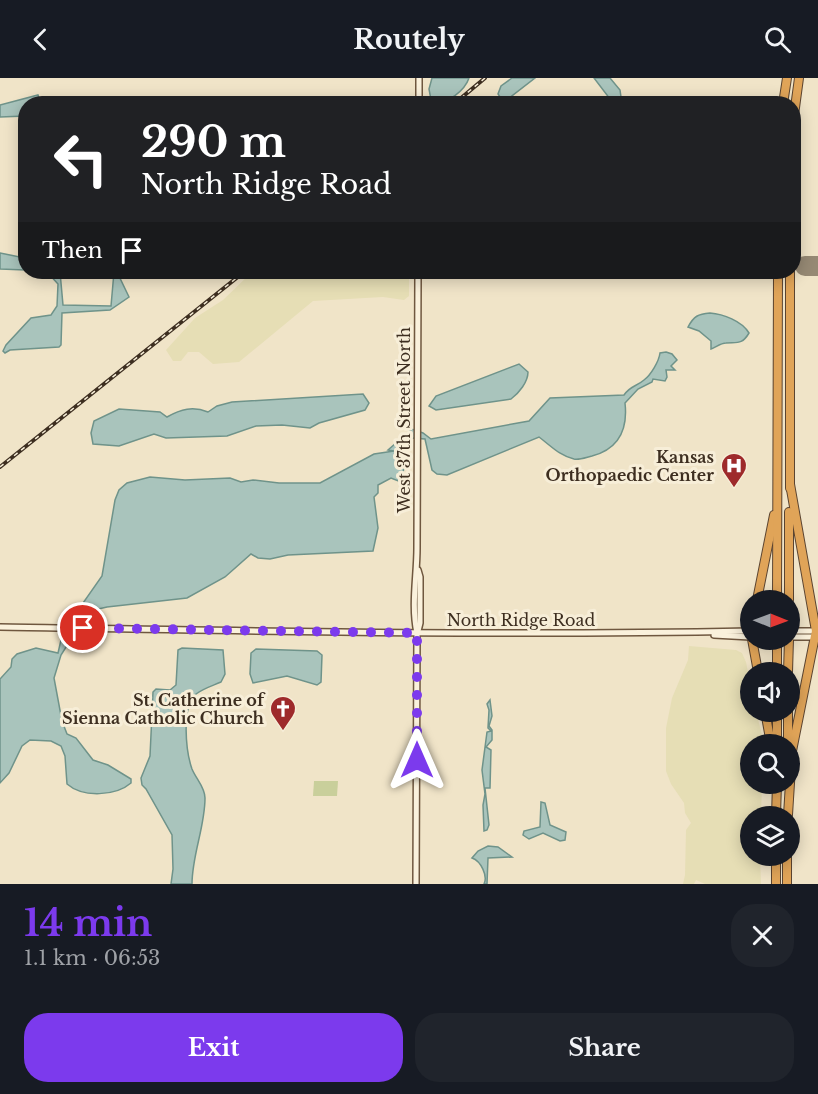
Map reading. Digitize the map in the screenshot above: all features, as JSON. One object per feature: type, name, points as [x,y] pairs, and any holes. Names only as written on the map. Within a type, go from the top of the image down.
[{"type":"highway","points":[[784,96],[787,78]]},
{"type":"highway","points":[[797,96],[799,78]]},
{"type":"highway","points":[[777,590],[778,279]]},
{"type":"highway","points":[[789,590],[790,279]]},
{"type":"highway","points":[[759,590],[779,480]]},
{"type":"highway","points":[[789,806],[792,751],[817,634],[790,484]]},
{"type":"highway","points":[[776,866],[776,884]]},
{"type":"highway","points":[[787,866],[787,884]]},
{"type":"main road","points":[[419,78],[419,96]]},
{"type":"main road","name":"West 37th Street North","points":[[416,884],[417,633],[415,623],[418,279]]},
{"type":"main road","name":"North Ridge Road","points":[[0,627],[417,633],[740,631]]},
{"type":"main road","points":[[800,632],[817,634]]},
{"type":"main road","name":"North Ridge Road","points":[[683,633],[740,637]]},
{"type":"main road","points":[[800,636],[817,634]]},
{"type":"shaded area","points":[[245,279],[409,279],[409,296],[404,300],[383,297],[313,301],[239,362],[213,364],[199,352],[188,352],[181,361],[173,361],[166,350],[195,318],[223,300]]},
{"type":"shaded area","points":[[689,646],[736,650],[742,653],[746,662],[740,662],[740,722],[759,722],[762,734],[740,734],[740,794],[762,794],[761,806],[740,806],[740,866],[760,866],[761,884],[705,884],[696,880],[694,884],[683,884],[686,830],[691,823],[685,813],[684,803],[671,784],[666,771],[666,728],[672,698],[688,660]]},
{"type":"green space","points":[[314,781],[338,781],[337,796],[313,796]]},
{"type":"water","points":[[432,78],[469,78],[464,87],[453,96],[430,96],[429,89]]},
{"type":"water","points":[[512,78],[535,78],[512,96],[499,96],[501,86]]},
{"type":"water","points":[[594,78],[610,78],[620,90],[621,96],[608,96]]},
{"type":"water","points":[[18,100],[18,116],[0,117],[0,105]]},
{"type":"water","points":[[0,253],[18,257],[18,270],[0,269]]},
{"type":"water","points":[[53,279],[61,279],[63,305],[111,306],[113,279],[120,279],[129,297],[110,310],[62,313],[61,345],[59,347],[10,350],[5,353],[3,351],[6,345],[31,318],[51,315],[57,306],[58,284]]},
{"type":"water","points":[[710,313],[732,319],[749,333],[742,341],[724,343],[711,349],[711,341],[699,331],[688,327],[697,316]]},
{"type":"water","points":[[660,353],[672,354],[677,360],[671,366],[675,370],[666,370],[665,381],[653,379],[652,382],[638,389],[625,403],[623,430],[615,443],[601,453],[579,459],[569,458],[539,437],[447,475],[437,474],[432,470],[425,439],[412,438],[400,448],[405,463],[401,482],[391,478],[378,485],[378,493],[374,497],[378,528],[373,551],[288,555],[270,559],[258,558],[251,554],[225,577],[187,598],[94,610],[83,620],[61,655],[54,678],[62,721],[67,734],[76,738],[93,760],[108,765],[131,779],[131,783],[117,791],[99,794],[74,789],[67,784],[65,756],[61,746],[51,741],[30,740],[22,746],[9,773],[0,783],[0,679],[11,667],[12,659],[17,654],[36,648],[58,653],[61,640],[74,621],[76,613],[102,576],[115,500],[119,490],[127,483],[150,477],[185,480],[230,478],[241,482],[253,480],[279,483],[320,483],[374,454],[394,451],[388,450],[412,429],[431,439],[529,421],[550,398],[624,395],[629,389],[647,378]]},
{"type":"water","points":[[519,364],[528,372],[528,376],[517,394],[511,399],[436,410],[429,406],[436,396]]},
{"type":"water","points":[[363,394],[369,403],[365,410],[319,423],[310,428],[282,425],[256,426],[227,436],[166,438],[154,434],[119,446],[93,444],[91,433],[94,421],[119,409],[160,412],[167,417],[187,409],[208,412],[217,406],[232,402]]},
{"type":"water","points":[[182,648],[223,650],[225,674],[221,682],[196,694],[188,709],[186,730],[188,752],[192,769],[204,790],[203,820],[192,884],[171,884],[172,835],[142,785],[141,778],[150,756],[153,692],[156,689],[170,690],[176,685],[178,650]]},
{"type":"water","points":[[256,649],[317,651],[322,655],[321,682],[317,685],[287,676],[253,683],[250,674],[251,653]]},
{"type":"water","points":[[490,700],[492,716],[489,726],[492,730],[492,740],[486,747],[491,750],[490,788],[485,788],[489,825],[484,831],[485,794],[482,770],[487,732],[491,731],[488,728],[487,704]]},
{"type":"water","points":[[541,802],[545,803],[550,825],[566,832],[565,840],[560,841],[543,833],[529,839],[523,835],[524,831],[540,827]]},
{"type":"water","points":[[488,846],[498,847],[512,857],[488,858],[487,884],[484,884],[483,869],[472,858],[478,851]]},
{"type":"runway","points":[[805,266],[818,266]]},
{"type":"railway","points":[[464,96],[485,78]]},
{"type":"railway","points":[[0,467],[235,279]]},
{"type":"place","name":"Kansas Orthopaedic Center","points":[[734,489]]},
{"type":"place","name":"St. Catherine of Sienna Catholic Church","points":[[283,732]]},
{"type":"route","points":[[83,628],[417,633],[417,760]]}]
